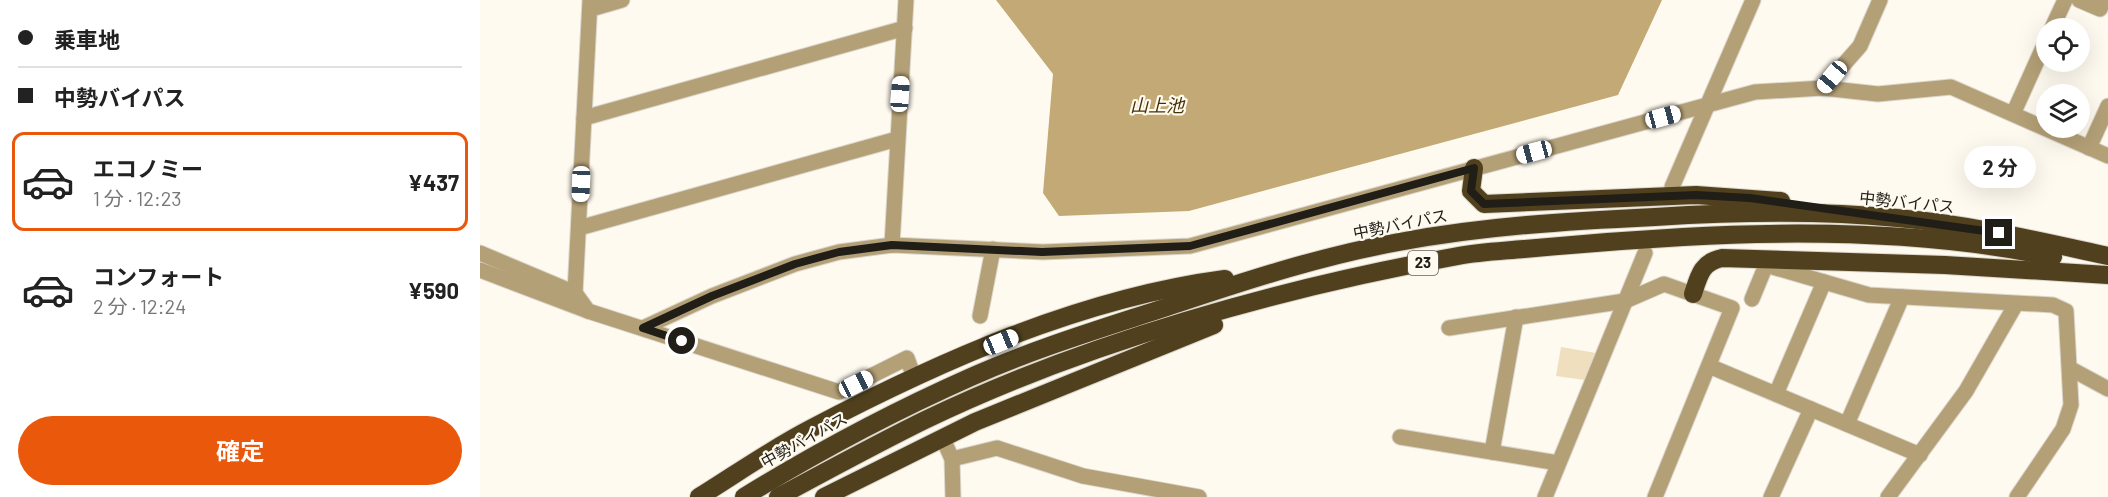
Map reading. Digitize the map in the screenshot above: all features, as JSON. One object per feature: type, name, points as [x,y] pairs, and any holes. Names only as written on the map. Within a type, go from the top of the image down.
[{"type":"highway","points":[[1474,168],[1471,191],[1484,204],[1696,195],[1791,202],[1868,216]]},
{"type":"highway","name":"中勢バイパス","points":[[744,497],[822,449],[973,376],[1046,347],[1269,273],[1396,242],[1546,224],[1766,211],[1899,218],[2019,236],[2108,256]]},
{"type":"highway","name":"23","points":[[778,497],[926,420],[1079,357],[1193,320],[1293,292],[1460,255],[1602,242],[1754,233],[1900,237],[2018,249],[2108,268]]},
{"type":"highway","points":[[1693,294],[1701,270],[1709,261],[1722,258],[1934,264],[2108,274]]},
{"type":"highway","points":[[699,497],[810,429],[942,366],[1040,327],[1170,286],[1269,273]]},
{"type":"highway","points":[[824,497],[975,422],[1293,292]]},
{"type":"street","points":[[575,292],[590,4],[622,0]]},
{"type":"street","points":[[892,245],[906,0]]},
{"type":"street","points":[[1672,187],[1753,0]]},
{"type":"street","points":[[2057,18],[2065,0]]},
{"type":"street","points":[[2079,0],[2100,9],[2104,0]]},
{"type":"street","points":[[1823,88],[1860,46],[1878,1]]},
{"type":"street","points":[[584,118],[904,28]]},
{"type":"street","points":[[2013,114],[2036,64]]},
{"type":"street","points":[[643,328],[712,296],[795,264],[839,252],[892,245],[1042,252],[1190,246],[1755,92],[1823,88],[1878,94],[1951,87],[2108,156]]},
{"type":"street","points":[[2089,148],[2108,106]]},
{"type":"street","points":[[579,228],[897,139]]},
{"type":"street","points":[[980,316],[993,249]]},
{"type":"street","points":[[480,253],[575,292],[588,311]]},
{"type":"street","points":[[1545,497],[1644,254]]},
{"type":"street","points":[[1752,299],[1766,266],[1869,295],[2016,304],[2053,304],[2066,311],[2071,369],[2071,405],[2063,429],[2016,497]]},
{"type":"street","points":[[480,270],[588,311],[839,392],[907,358],[911,369]]},
{"type":"street","points":[[1776,394],[1824,282]]},
{"type":"street","points":[[1449,328],[1625,301],[1664,284],[1732,308],[1655,497]]},
{"type":"street","points":[[1847,424],[1902,297]]},
{"type":"street","points":[[1888,497],[1966,391],[2016,304]]},
{"type":"street","points":[[1492,452],[1516,316]]},
{"type":"street","points":[[1708,366],[1920,455]]},
{"type":"street","points":[[2071,369],[2108,389]]},
{"type":"street","points":[[1772,497],[1811,409]]},
{"type":"street","points":[[1400,437],[1558,463]]},
{"type":"street","points":[[944,441],[952,459],[953,497]]},
{"type":"street","points":[[952,459],[997,448],[1083,476],[1199,497]]},
{"type":"shaded area","points":[[1561,347],[1596,353],[1585,380],[1556,376]]},
{"type":"water","name":"山上池","points":[[996,0],[1662,0],[1618,95],[1189,211],[1059,216],[1043,193],[1053,74]]},
{"type":"tunnel","points":[[911,369],[944,441]]},
{"type":"route","points":[[682,341],[643,328],[712,296],[795,264],[839,252],[892,245],[1042,252],[1190,246],[1474,168],[1470,180],[1471,191],[1476,199],[1484,204],[1696,195],[1750,198],[1999,233]]}]
